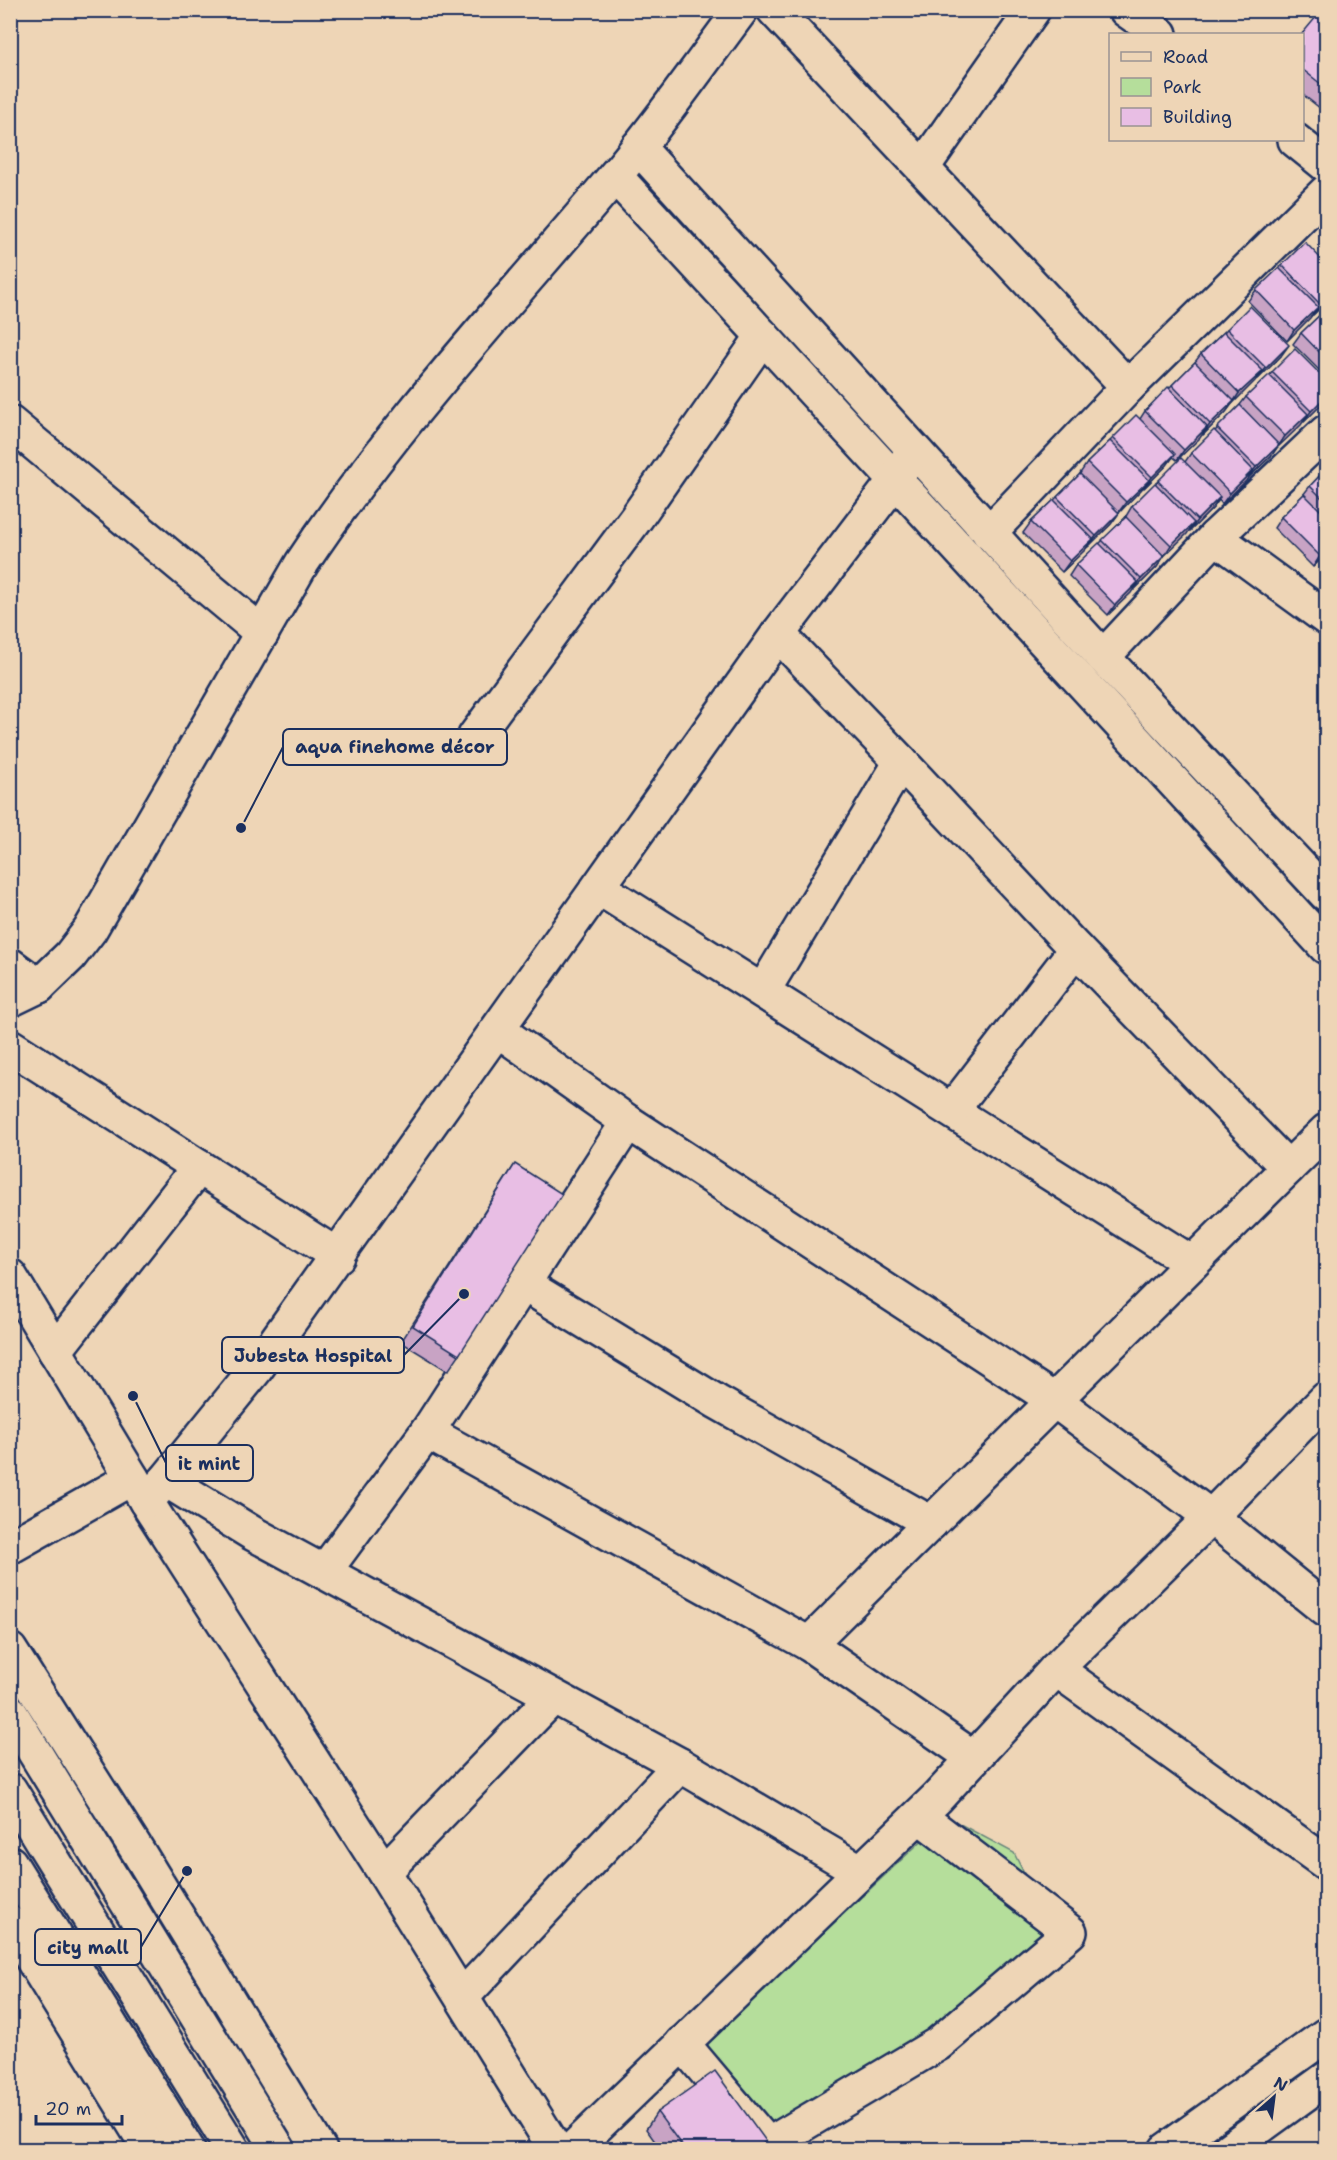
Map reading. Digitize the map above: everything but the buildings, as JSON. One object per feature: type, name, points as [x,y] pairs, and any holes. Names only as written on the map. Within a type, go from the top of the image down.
[{"type":"main road","points":[[10,965],[25,993],[70,956],[90,930],[302,563],[339,508],[403,423],[615,176],[741,10]]},
{"type":"main road","points":[[774,10],[1128,387]]},
{"type":"main road","points":[[923,167],[1034,10]]},
{"type":"main road","points":[[1126,10],[1159,33]]},
{"type":"main road","points":[[1296,141],[1326,165]]},
{"type":"main road","points":[[638,147],[1102,657],[1326,894]]},
{"type":"main road","points":[[615,176],[1326,947]]},
{"type":"main road","points":[[989,533],[1128,387],[1326,192]]},
{"type":"main road","points":[[475,736],[637,517],[763,336]]},
{"type":"main road","points":[[10,423],[261,633]]},
{"type":"main road","points":[[1102,657],[1215,537],[1326,432]]},
{"type":"main road","points":[[10,1547],[148,1486],[256,1369],[778,634],[896,479],[913,450]]},
{"type":"main road","points":[[1215,537],[1326,618]]},
{"type":"main road","points":[[778,634],[1076,949],[1288,1168]]},
{"type":"main road","points":[[763,991],[901,762]]},
{"type":"main road","points":[[599,888],[1192,1263]]},
{"type":"main road","points":[[952,1110],[1076,949]]},
{"type":"main road","points":[[498,1030],[628,1122],[1054,1400],[1211,1517],[1326,1610]]},
{"type":"main road","points":[[10,1046],[338,1256]]},
{"type":"main road","points":[[324,1572],[427,1432],[628,1122]]},
{"type":"main road","points":[[809,1644],[1326,1131]]},
{"type":"main road","points":[[55,1351],[199,1167]]},
{"type":"main road","points":[[10,1276],[55,1351],[148,1486],[556,2150]]},
{"type":"main road","points":[[522,1283],[717,1402],[931,1523]]},
{"type":"main road","points":[[572,2150],[919,1816],[1056,1669],[1211,1517],[1326,1399]]},
{"type":"main road","points":[[427,1432],[809,1644],[974,1758]]},
{"type":"main road","points":[[148,1486],[252,1533],[680,1765],[860,1871]]},
{"type":"main road","points":[[10,1650],[139,1853],[320,2150]]},
{"type":"main road","points":[[1056,1669],[1326,1863]]},
{"type":"main road","points":[[384,1872],[553,1697]]},
{"type":"main road","points":[[10,1712],[279,2150]]},
{"type":"main road","points":[[462,1997],[680,1765]]},
{"type":"main road","points":[[10,1790],[233,2150]]},
{"type":"main road","points":[[682,2043],[768,2145],[938,2044],[1070,1932],[919,1816]]},
{"type":"main road","points":[[10,1863],[188,2150]]},
{"type":"main road","points":[[10,1923],[150,2150]]},
{"type":"main road","points":[[1166,2150],[1326,2035]]},
{"type":"main road","points":[[1228,2150],[1326,2079]]},
{"type":"green space","points":[[947,1817],[1014,1853],[1043,1912],[1048,1963],[766,2147],[693,2055]]},
{"type":"place","name":"aqua finehome décor","points":[[241,828]]},
{"type":"place","name":"Jubesta Hospital","points":[[464,1294]]},
{"type":"place","name":"it mint","points":[[133,1396]]},
{"type":"place","name":"city mall","points":[[187,1871]]}]
